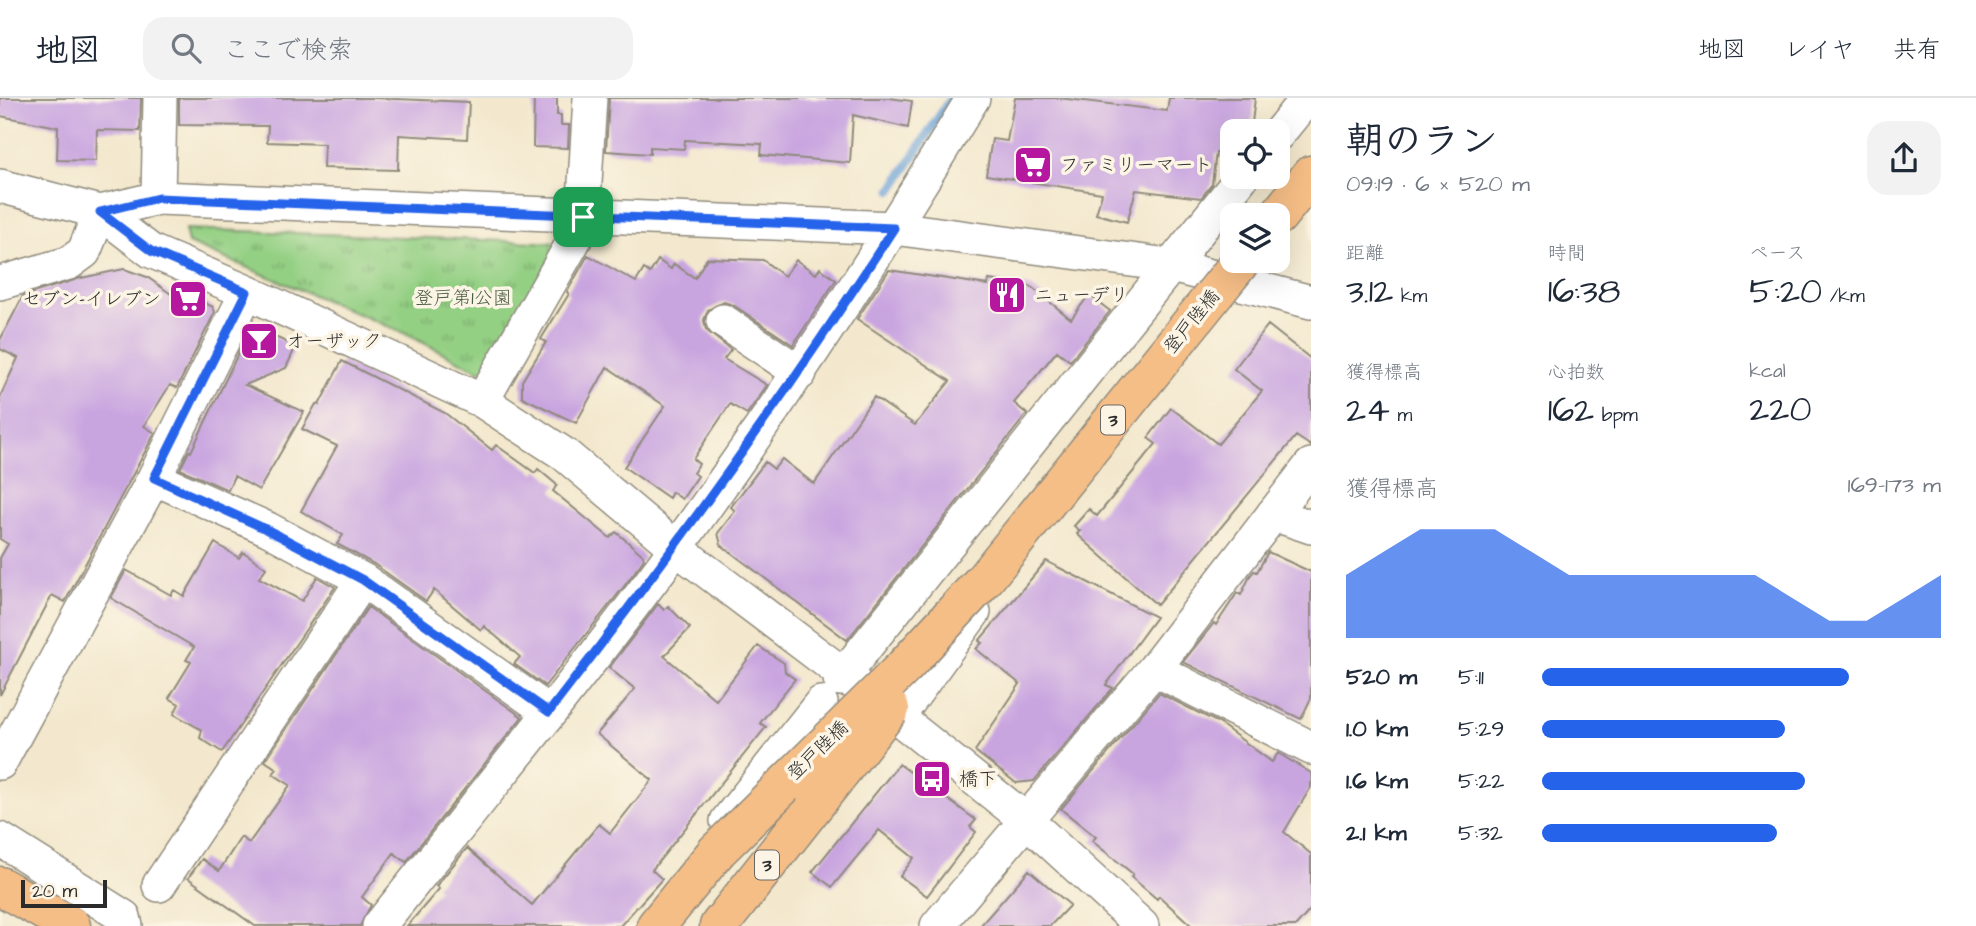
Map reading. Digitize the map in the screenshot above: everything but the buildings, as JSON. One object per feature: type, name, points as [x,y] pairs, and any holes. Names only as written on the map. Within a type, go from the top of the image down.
[{"type":"main road","points":[[1288,203],[1311,175]]},
{"type":"main road","name":"登戸陸橋","points":[[656,926],[717,851],[904,667],[984,580],[1237,273]]},
{"type":"main road","name":"登戸陸橋","points":[[719,926],[923,668],[984,580]]},
{"type":"main road","points":[[0,886],[71,926]]},
{"type":"street","points":[[158,198],[160,98]]},
{"type":"street","points":[[482,401],[575,240],[583,217],[590,98]]},
{"type":"street","points":[[379,926],[676,548],[800,373],[894,228],[973,98]]},
{"type":"street","points":[[1290,119],[1307,98]]},
{"type":"street","points":[[0,186],[100,212],[151,251],[247,292],[482,401],[565,454],[835,685],[898,717],[1025,819],[1142,926]]},
{"type":"street","points":[[1290,213],[1311,188]]},
{"type":"street","points":[[644,926],[1003,479],[1168,265],[1232,189]]},
{"type":"street","points":[[100,212],[158,198],[894,228],[1168,265],[1220,267]]},
{"type":"street","points":[[3,287],[69,263],[84,252],[100,212]]},
{"type":"street","points":[[898,717],[987,595],[1237,273]]},
{"type":"street","points":[[1251,273],[1311,302]]},
{"type":"street","points":[[0,762],[154,478],[247,292]]},
{"type":"street","points":[[723,321],[800,373]]},
{"type":"street","points":[[937,926],[1154,669],[1311,465]]},
{"type":"street","points":[[154,478],[268,530],[363,580],[549,712]]},
{"type":"street","points":[[1273,514],[1311,527]]},
{"type":"street","points":[[159,885],[363,580]]},
{"type":"street","points":[[1154,669],[1311,748]]},
{"type":"street","points":[[0,839],[124,917],[126,926]]},
{"type":"green space","name":"登戸第1公園","points":[[185,229],[560,243],[488,368],[479,371],[404,333],[188,243]]},
{"type":"waterway","points":[[892,190],[951,98]]},
{"type":"place","name":"ファミリーマート","points":[[1033,165]]},
{"type":"place","name":"ニューデリ","points":[[1007,295]]},
{"type":"place","name":"セブン-イレブン","points":[[188,299]]},
{"type":"place","name":"オーザック","points":[[259,341]]},
{"type":"place","name":"橋下","points":[[932,779]]},
{"type":"route","points":[[158,198],[583,217],[894,228],[800,373],[676,548],[549,712],[363,580],[268,530],[154,478],[247,292],[151,251],[100,212],[158,198]]}]
